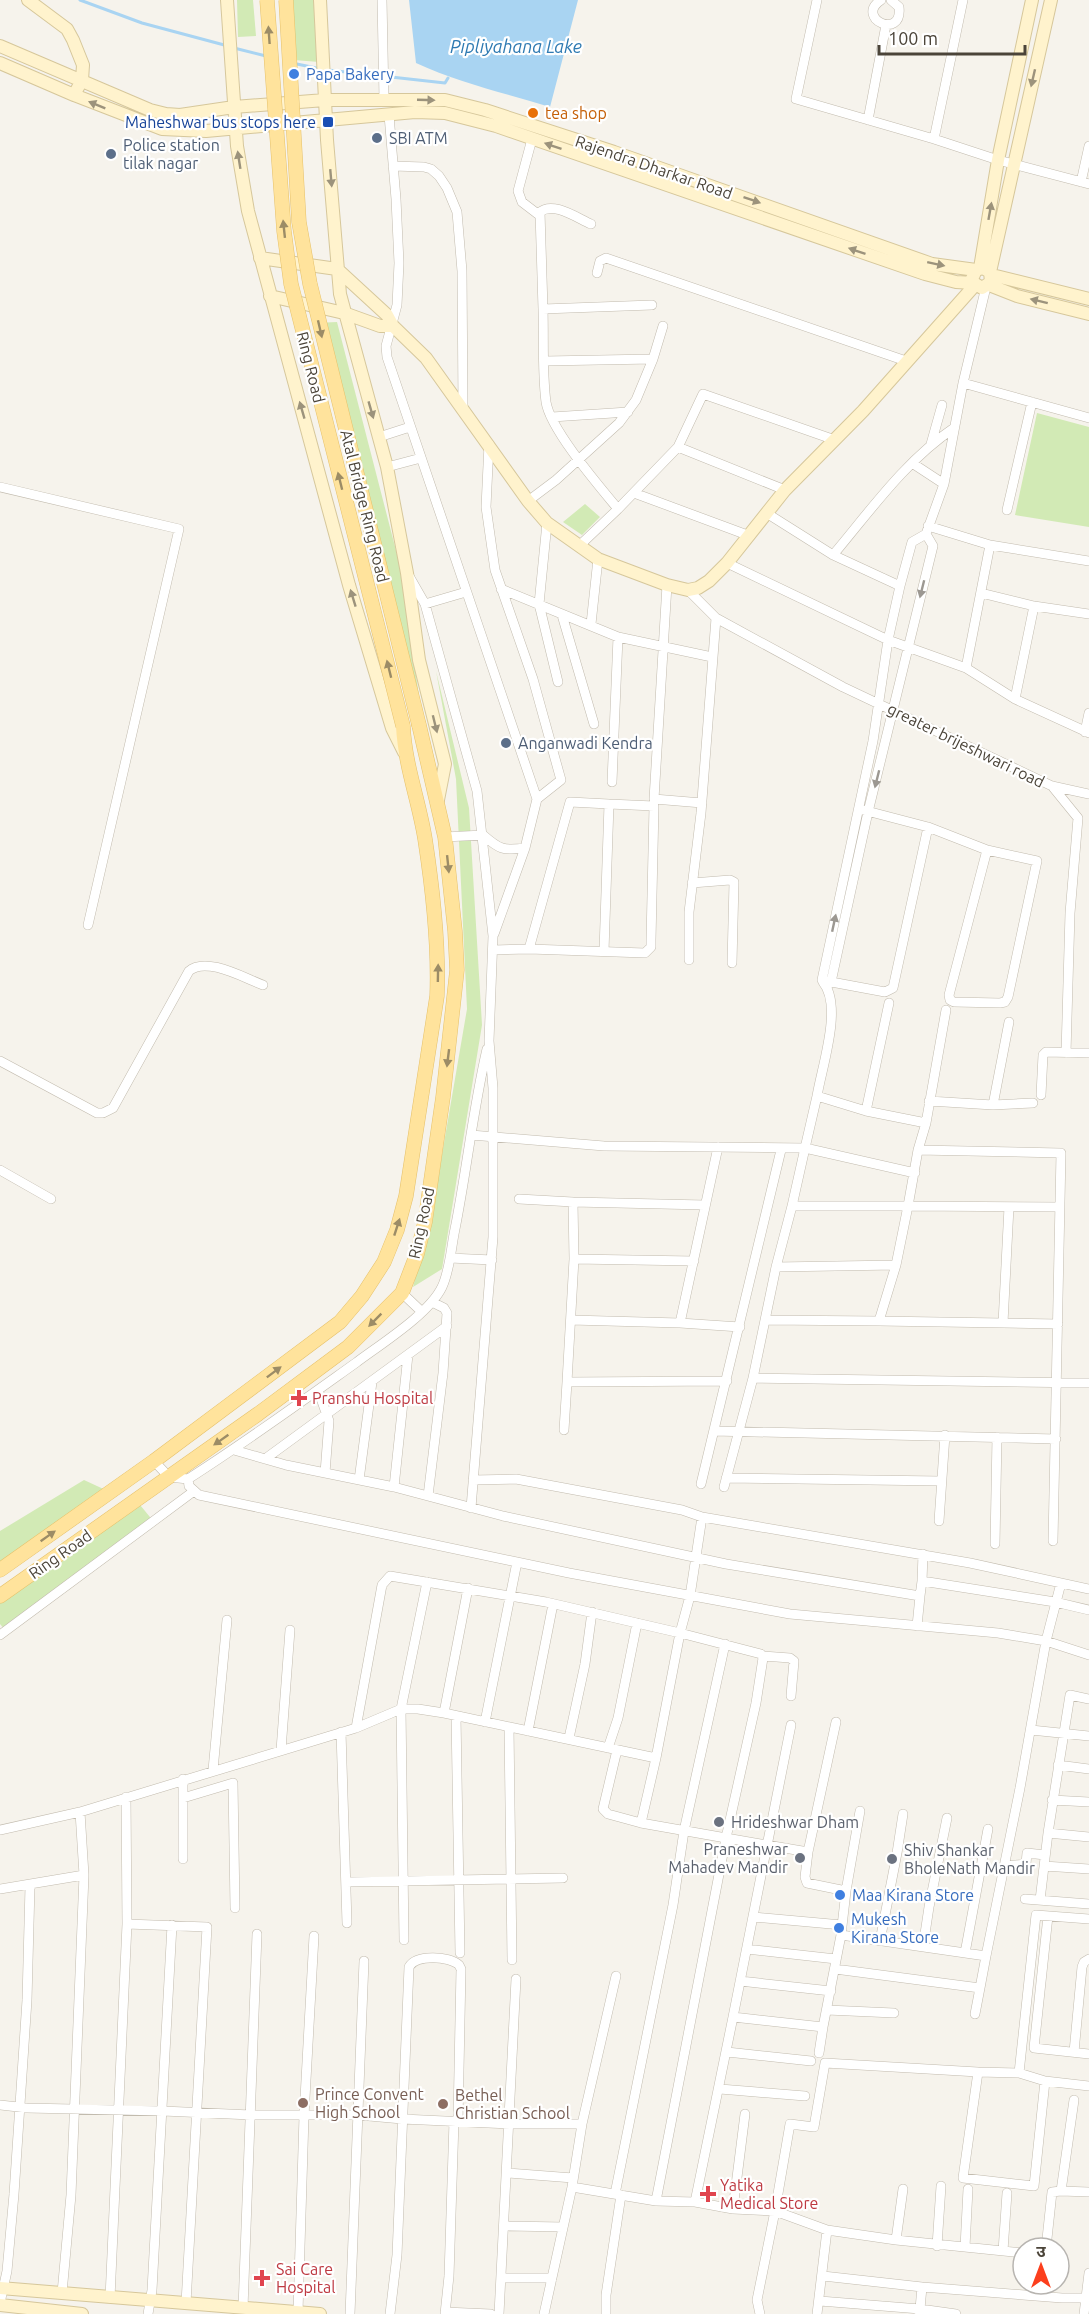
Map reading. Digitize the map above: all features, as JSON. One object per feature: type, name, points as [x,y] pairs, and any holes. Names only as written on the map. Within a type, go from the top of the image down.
[{"type":"main road","name":"Ring Road","points":[[0,1570],[154,1461],[340,1322],[362,1296],[384,1262],[397,1230],[406,1196],[436,1008],[439,964],[425,838],[405,753],[403,726],[291,284],[284,231],[267,0]]},
{"type":"main road","name":"Atal Bridge Ring Road","points":[[286,0],[298,222],[310,284],[419,725]]},
{"type":"main road","name":"Ring Road","points":[[0,1596],[258,1414],[348,1347],[402,1293],[417,1254],[425,1222],[455,989],[455,931],[445,837],[419,725]]},
{"type":"street","points":[[28,0],[67,29],[83,65],[82,80],[74,95]]},
{"type":"street","points":[[226,0],[235,127],[248,211],[349,585],[392,728],[405,753]]},
{"type":"street","points":[[321,0],[326,119],[337,269],[344,313],[387,467],[407,573],[419,660],[445,764],[438,800]]},
{"type":"street","points":[[382,0],[384,99]]},
{"type":"street","points":[[817,0],[796,99],[999,160],[1085,183],[1089,146]]},
{"type":"street","points":[[881,0],[875,6],[874,14],[878,22],[886,25],[894,22],[899,16],[899,7],[891,0]]},
{"type":"street","points":[[934,139],[963,0]]},
{"type":"street","points":[[941,1481],[725,1482],[753,1378],[776,1267],[817,1096],[833,1012],[832,1000],[826,983],[873,741],[888,640],[912,542],[927,530],[944,484],[983,278],[999,160],[1032,0]]},
{"type":"street","points":[[260,258],[337,269],[387,315],[393,326],[426,358],[528,501],[547,522],[598,559],[667,585],[688,590],[698,588],[709,581],[727,563],[785,490],[836,440],[983,278],[1014,164],[1051,0]]},
{"type":"street","points":[[868,120],[886,25]]},
{"type":"street","name":"Rajendra Dharkar Road","points":[[0,46],[150,110],[166,114],[198,113],[234,107],[325,100],[445,100],[485,110],[614,152],[932,264],[983,278],[1089,299]]},
{"type":"street","name":"Rajendra Dharkar Road","points":[[0,63],[162,129],[206,131],[415,112],[445,113],[496,126],[926,274],[956,282],[983,278],[1017,296],[1089,314]]},
{"type":"street","points":[[389,115],[399,263],[397,305],[386,346],[387,357],[537,799],[525,848],[493,936]]},
{"type":"street","points":[[532,139],[518,191],[522,202],[539,215]]},
{"type":"street","points":[[393,166],[424,166],[431,169],[447,188],[457,212],[462,271],[463,407]]},
{"type":"street","points":[[591,224],[554,208],[545,209],[539,215],[546,403],[578,459],[618,509]]},
{"type":"street","points":[[597,273],[600,261],[606,258],[906,361]]},
{"type":"street","points":[[270,296],[344,313],[380,326],[393,326]]},
{"type":"street","points":[[543,309],[652,305]]},
{"type":"street","points":[[528,501],[619,423],[628,412],[636,400],[653,359],[663,326]]},
{"type":"street","points":[[545,361],[653,359]]},
{"type":"street","points":[[963,383],[1089,418]]},
{"type":"street","points":[[579,546],[678,447],[703,394],[836,440]]},
{"type":"street","points":[[1007,510],[1032,402]]},
{"type":"street","points":[[931,444],[942,405]]},
{"type":"street","points":[[552,417],[628,412]]},
{"type":"street","points":[[379,436],[410,427]]},
{"type":"street","points":[[833,555],[912,463],[931,444],[954,428]]},
{"type":"street","points":[[489,444],[486,507],[495,570],[533,678],[561,780],[537,799]]},
{"type":"street","points":[[678,447],[785,490]]},
{"type":"street","points":[[387,467],[421,458]]},
{"type":"street","points":[[912,463],[944,484]]},
{"type":"street","points":[[0,487],[178,529],[88,925]]},
{"type":"street","points":[[634,493],[750,536]]},
{"type":"street","points":[[768,514],[833,555],[900,586]]},
{"type":"street","points":[[547,522],[539,604],[558,682]]},
{"type":"street","points":[[927,530],[990,545],[1089,561]]},
{"type":"street","points":[[826,983],[933,546],[927,530]]},
{"type":"street","points":[[966,669],[990,545]]},
{"type":"street","points":[[591,624],[598,559]]},
{"type":"street","points":[[727,563],[888,640],[966,669],[1015,699],[1087,733],[1089,713]]},
{"type":"street","points":[[407,573],[425,604],[477,791],[494,950],[489,1041],[493,1088],[492,1260],[471,1508]]},
{"type":"street","points":[[667,585],[654,799],[702,803]]},
{"type":"street","points":[[501,589],[618,637],[712,657]]},
{"type":"street","name":"greater brijeshwari road","points":[[688,590],[716,618],[843,687],[894,709],[1052,786],[1089,794]]},
{"type":"street","points":[[425,604],[466,592]]},
{"type":"street","points":[[981,593],[1034,606],[1089,614]]},
{"type":"street","points":[[1015,699],[1034,606]]},
{"type":"street","points":[[562,615],[594,724]]},
{"type":"street","points":[[689,960],[692,882],[702,803],[716,618]]},
{"type":"street","points":[[612,782],[618,637]]},
{"type":"street","points":[[873,741],[885,745]]},
{"type":"street","points":[[1052,786],[1078,819],[1069,924],[1066,1053]]},
{"type":"street","points":[[494,950],[645,953],[651,947],[654,806],[570,802],[529,949]]},
{"type":"street","points":[[604,951],[609,804]]},
{"type":"street","points":[[858,809],[928,827],[987,850],[1037,861],[1008,997],[1005,1002],[1000,1003],[954,1002],[950,1000],[950,995],[987,850]]},
{"type":"street","points":[[826,983],[885,992],[893,988],[928,827]]},
{"type":"street","points":[[445,837],[483,835],[495,845],[506,850],[525,848]]},
{"type":"street","points":[[692,882],[730,880],[734,882],[732,963]]},
{"type":"street","points":[[0,1061],[97,1113],[103,1113],[113,1108],[193,967],[209,965],[263,985]]},
{"type":"street","points":[[866,1111],[889,1003]]},
{"type":"street","points":[[879,1321],[896,1265],[918,1150],[926,1123],[946,1010]]},
{"type":"street","points":[[993,1105],[1009,1023]]},
{"type":"street","points":[[154,1461],[169,1477],[188,1479],[234,1450],[389,1339],[432,1302],[441,1288],[450,1258],[478,1086],[489,1041]]},
{"type":"street","points":[[1041,1095],[1043,1054],[1046,1052],[1089,1053]]},
{"type":"street","points":[[817,1096],[866,1111],[926,1123]]},
{"type":"street","points":[[929,1101],[993,1105],[1033,1103]]},
{"type":"street","points":[[471,1135],[604,1146],[781,1150],[805,1148],[915,1173]]},
{"type":"street","points":[[680,1323],[718,1147]]},
{"type":"street","points":[[701,1484],[781,1150]]},
{"type":"street","points":[[918,1150],[1061,1153],[1053,1541]]},
{"type":"street","points":[[0,1170],[51,1198]]},
{"type":"street","points":[[519,1199],[705,1205]]},
{"type":"street","points":[[564,1430],[574,1259],[573,1202]]},
{"type":"street","points":[[792,1206],[1060,1207]]},
{"type":"street","points":[[1003,1323],[1009,1207]]},
{"type":"street","points":[[450,1258],[492,1260]]},
{"type":"street","points":[[574,1259],[694,1261]]},
{"type":"street","points":[[776,1267],[896,1265]]},
{"type":"street","points":[[402,1293],[421,1311]]},
{"type":"street","points":[[428,1496],[447,1326],[447,1313],[444,1308],[432,1302]]},
{"type":"street","points":[[571,1320],[740,1327]]},
{"type":"street","points":[[766,1320],[1058,1324]]},
{"type":"street","points":[[265,1459],[447,1326]]},
{"type":"street","points":[[394,1487],[408,1354]]},
{"type":"street","points":[[753,1378],[1089,1383]]},
{"type":"street","points":[[567,1382],[727,1381]]},
{"type":"street","points":[[359,1480],[372,1382]]},
{"type":"street","points":[[318,1390],[327,1414],[325,1473]]},
{"type":"street","points":[[714,1431],[1056,1439]]},
{"type":"street","points":[[939,1521],[945,1435]]},
{"type":"street","points":[[995,1544],[997,1437]]},
{"type":"street","points":[[234,1450],[325,1473],[394,1487],[471,1508],[696,1557],[920,1596]]},
{"type":"street","points":[[188,1479],[194,1491],[199,1495],[690,1596],[790,1614],[998,1633],[1046,1641],[1089,1655]]},
{"type":"street","points":[[473,1480],[516,1479],[682,1510],[702,1517],[1033,1575],[1089,1589]]},
{"type":"street","points":[[2,1630],[194,1491]]},
{"type":"street","points":[[641,1823],[680,1633],[690,1596],[702,1517]]},
{"type":"street","points":[[917,1626],[923,1554]]},
{"type":"street","points":[[485,1722],[517,1562]]},
{"type":"street","points":[[356,1728],[382,1585],[390,1576],[510,1595],[680,1633],[763,1656],[790,1658],[794,1661],[791,1696]]},
{"type":"street","points":[[922,1581],[1055,1602],[1089,1610]]},
{"type":"street","points":[[404,1940],[401,1709],[427,1582]]},
{"type":"street","points":[[975,2014],[1031,1730],[1046,1641],[1061,1583]]},
{"type":"street","points":[[444,1713],[468,1588]]},
{"type":"street","points":[[528,1731],[553,1604]]},
{"type":"street","points":[[569,1738],[585,1664],[592,1612]]},
{"type":"street","points":[[213,1770],[227,1620]]},
{"type":"street","points":[[637,1623],[612,1749],[603,1809],[608,1814],[641,1823],[808,1852]]},
{"type":"street","points":[[280,1750],[290,1630]]},
{"type":"street","points":[[606,2314],[618,2194],[673,1905],[684,1831],[725,1644]]},
{"type":"street","points":[[656,2201],[726,1838],[756,1703],[763,1656]]},
{"type":"street","points":[[1041,1900],[1048,1833],[1071,1695],[1089,1699]]},
{"type":"street","points":[[0,1830],[80,1812],[356,1728],[401,1709],[444,1713],[656,1758]]},
{"type":"street","points":[[456,1716],[460,1953]]},
{"type":"street","points":[[836,1722],[808,1852],[805,1877],[807,1883],[846,1891]]},
{"type":"street","points":[[695,2202],[728,2052],[791,1725]]},
{"type":"street","points":[[509,1727],[512,1960]]},
{"type":"street","points":[[1031,1730],[1089,1736]]},
{"type":"street","points":[[341,1732],[347,1923]]},
{"type":"street","points":[[233,1764],[235,1908]]},
{"type":"street","points":[[1058,1765],[1089,1769]]},
{"type":"street","points":[[183,1779],[183,1858]]},
{"type":"street","points":[[183,1798],[233,1783]]},
{"type":"street","points":[[110,2298],[127,1924],[126,1797]]},
{"type":"street","points":[[1053,1800],[1089,1802]]},
{"type":"street","points":[[819,2053],[842,1930],[846,1891],[860,1811]]},
{"type":"street","points":[[62,2293],[71,2195],[84,1875],[80,1812]]},
{"type":"street","points":[[880,1941],[896,1863],[903,1814]]},
{"type":"street","points":[[923,1947],[947,1818]]},
{"type":"street","points":[[965,1953],[988,1829]]},
{"type":"street","points":[[1048,1833],[1089,1837]]},
{"type":"street","points":[[1004,1866],[1026,1864],[1027,1853],[1046,1855]]},
{"type":"street","points":[[1044,1866],[1089,1869]]},
{"type":"street","points":[[0,1890],[84,1875]]},
{"type":"street","points":[[346,1882],[563,1878]]},
{"type":"street","points":[[30,1886],[27,2000],[14,2194],[0,2304],[82,2314]]},
{"type":"street","points":[[1025,1899],[1089,1904]]},
{"type":"street","points":[[1019,2073],[1036,1915],[1089,1919]]},
{"type":"street","points":[[1034,2048],[1048,1916]]},
{"type":"street","points":[[754,1917],[842,1930],[880,1941],[986,1956]]},
{"type":"street","points":[[127,1924],[207,1927],[186,2303]]},
{"type":"street","points":[[148,2314],[151,2301],[163,2110],[172,1924]]},
{"type":"street","points":[[243,2308],[257,1934]]},
{"type":"street","points":[[298,2312],[304,2116],[314,1936]]},
{"type":"street","points":[[747,1949],[836,1959]]},
{"type":"street","points":[[390,2314],[397,2255],[409,1968],[414,1961],[423,1959],[450,1960],[459,1965],[461,1969],[449,2276],[445,2313],[491,2314]]},
{"type":"street","points":[[1074,2052],[1082,1967],[1089,1959]]},
{"type":"street","points":[[350,2314],[364,1960]]},
{"type":"street","points":[[835,1969],[980,1988]]},
{"type":"street","points":[[544,2314],[573,2182],[582,2124],[616,1976]]},
{"type":"street","points":[[499,2314],[516,1979]]},
{"type":"street","points":[[740,1981],[831,1991]]},
{"type":"street","points":[[827,2010],[894,2013]]},
{"type":"street","points":[[733,2017],[824,2027]]},
{"type":"street","points":[[1022,2047],[1089,2054]]},
{"type":"street","points":[[728,2052],[811,2061]]},
{"type":"street","points":[[760,2314],[757,2300],[790,2124],[814,2127],[825,2063],[1019,2073],[1045,2081],[1089,2086]]},
{"type":"street","points":[[978,2072],[963,2178],[1034,2186],[1045,2081]]},
{"type":"street","points":[[720,2089],[805,2097]]},
{"type":"street","points":[[1061,2191],[1074,2100]]},
{"type":"street","points":[[0,2105],[251,2115],[358,2115],[510,2124],[582,2124]]},
{"type":"street","points":[[733,2208],[745,2114]]},
{"type":"street","points":[[507,2173],[573,2182],[656,2201],[695,2202],[775,2211],[827,2230],[937,2246],[1011,2252]]},
{"type":"street","points":[[937,2246],[941,2186]]},
{"type":"street","points":[[896,2240],[903,2189]]},
{"type":"street","points":[[965,2247],[968,2189]]},
{"type":"street","points":[[1047,2236],[1052,2192],[1089,2192]]},
{"type":"street","points":[[1003,2251],[1007,2193]]},
{"type":"street","points":[[504,2226],[563,2228]]},
{"type":"street","points":[[817,2314],[827,2230]]},
{"type":"street","points":[[1084,2314],[1089,2273]]},
{"type":"street","points":[[823,2276],[922,2287],[1087,2298]]},
{"type":"street","points":[[501,2278],[552,2278]]},
{"type":"street","points":[[920,2312],[922,2287]]},
{"type":"street","points":[[2,2289],[320,2314]]},
{"type":"street","points":[[820,2301],[956,2314]]},
{"type":"green space","points":[[237,0],[253,0],[256,36],[238,37]]},
{"type":"green space","points":[[288,0],[317,0],[319,62],[294,60]]},
{"type":"green space","points":[[337,322],[400,566],[419,696],[373,519],[316,323]]},
{"type":"green space","points":[[1037,413],[1089,427],[1089,527],[1015,515]]},
{"type":"green space","points":[[585,504],[600,517],[582,535],[563,522]]},
{"type":"green space","points":[[436,671],[469,808],[482,1025],[442,1269],[413,1287],[433,1207],[467,1009],[456,779]]},
{"type":"green space","points":[[84,1480],[110,1492],[0,1570],[0,1531]]},
{"type":"green space","points":[[136,1500],[154,1522],[6,1631],[0,1624],[0,1596]]},
{"type":"water","name":"Pipliyahana Lake","points":[[409,0],[578,0],[550,107],[465,82],[416,63]]},
{"type":"waterway","points":[[80,0],[142,23],[228,46]]},
{"type":"waterway","points":[[234,48],[266,56]]},
{"type":"waterway","points":[[292,63],[321,69]]},
{"type":"waterway","points":[[328,70],[445,83],[448,78]]},
{"type":"place","name":"Papa Bakery","points":[[294,74]]},
{"type":"place","name":"tea shop","points":[[533,113]]},
{"type":"place","name":"Maheshwar bus stops here","points":[[328,122]]},
{"type":"place","name":"SBI ATM","points":[[377,138]]},
{"type":"place","name":"Police station tilak nagar","points":[[111,154]]},
{"type":"place","name":"Anganwadi Kendra","points":[[506,743]]},
{"type":"place","name":"Pranshu Hospital","points":[[299,1398]]},
{"type":"place","name":"Hrideshwar Dham","points":[[719,1822]]},
{"type":"place","name":"Praneshwar Mahadev Mandir","points":[[800,1858]]},
{"type":"place","name":"Shiv Shankar BholeNath Mandir","points":[[892,1859]]},
{"type":"place","name":"Maa Kirana Store","points":[[840,1895]]},
{"type":"place","name":"Mukesh Kirana Store","points":[[839,1928]]},
{"type":"place","name":"Prince Convent High School","points":[[303,2103]]},
{"type":"place","name":"Bethel Christian School","points":[[443,2104]]},
{"type":"place","name":"Yatika Medical Store","points":[[708,2194]]},
{"type":"place","name":"Sai Care Hospital","points":[[262,2278]]}]
